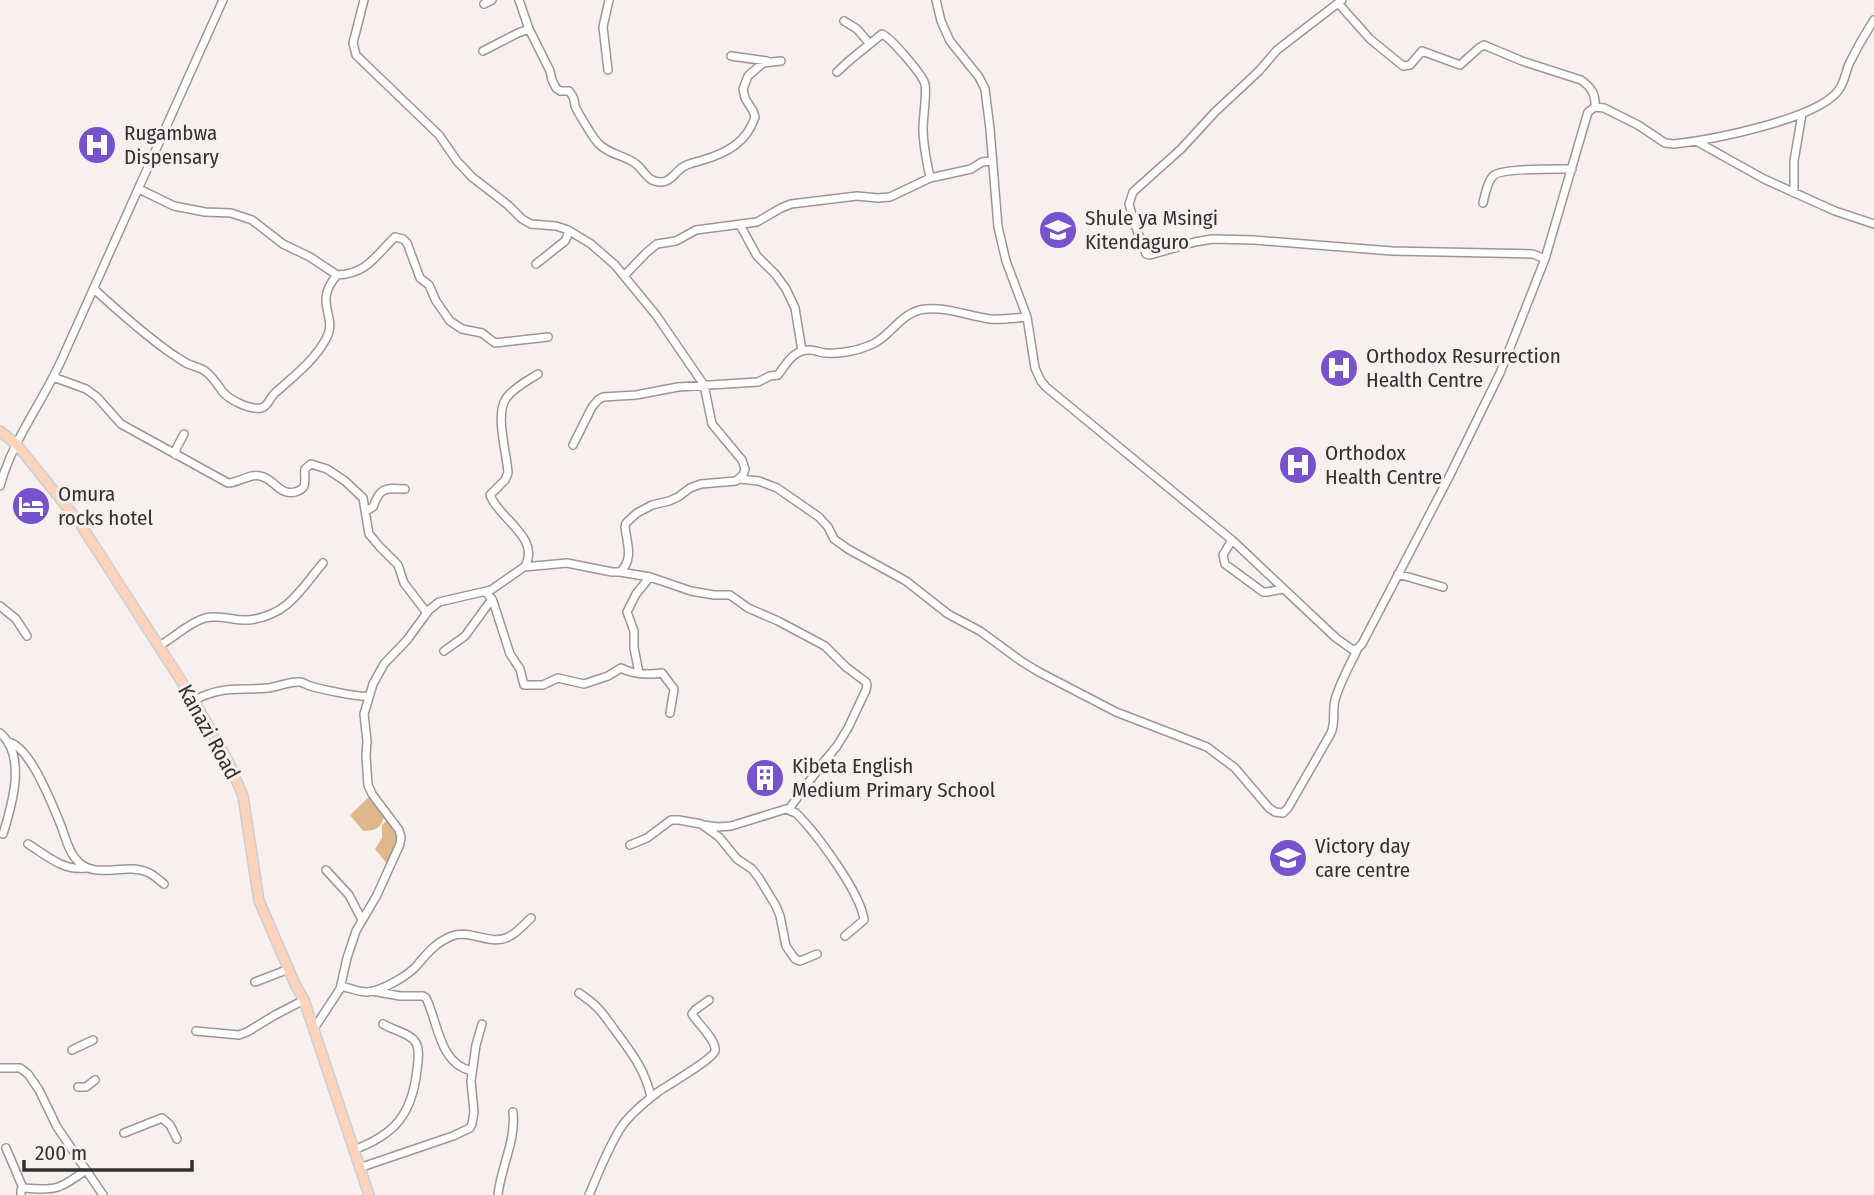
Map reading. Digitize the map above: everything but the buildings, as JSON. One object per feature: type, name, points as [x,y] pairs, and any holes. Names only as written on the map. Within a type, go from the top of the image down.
[{"type":"main road","name":"Kanazi Road","points":[[0,431],[17,445],[79,523],[159,646],[228,761],[243,796],[260,901],[304,1000],[369,1195]]},
{"type":"street","points":[[0,486],[10,458],[53,377],[94,289],[223,0]]},
{"type":"street","points":[[364,0],[353,43],[356,55],[439,135],[466,172],[522,219],[531,224],[568,230],[601,253],[624,276],[656,315],[704,385],[712,424],[744,464],[745,471],[740,479]]},
{"type":"street","points":[[519,0],[556,88],[569,91],[575,97],[575,107],[596,141],[612,153],[637,165],[648,178],[661,182],[671,179],[685,166],[719,155],[740,142],[755,117],[745,98],[744,85],[755,69],[768,61]]},
{"type":"street","points":[[608,70],[603,27],[609,0]]},
{"type":"street","points":[[936,0],[950,41],[979,77],[985,89],[998,227],[1006,261],[1027,317],[1035,368],[1046,387],[1232,540],[1342,644],[1350,649],[1358,648]]},
{"type":"street","points":[[1545,260],[1529,254],[1392,251],[1254,240],[1204,240],[1150,255],[1145,253],[1129,204],[1133,192],[1181,149],[1277,50],[1340,1],[1370,39],[1404,66],[1410,65],[1421,51],[1462,65],[1484,45],[1522,61],[1581,80],[1594,95],[1595,107]]},
{"type":"street","points":[[620,572],[629,557],[625,527],[631,518],[652,505],[678,497],[697,485],[740,479],[759,481],[777,488],[819,517],[834,539],[848,550],[906,581],[948,614],[980,631],[1039,672],[1116,712],[1207,747],[1235,768],[1272,810],[1283,813],[1289,808],[1331,733],[1336,697],[1358,648],[1474,429],[1500,373],[1545,260],[1585,116],[1595,107],[1600,107],[1634,123],[1664,143],[1674,144],[1756,128],[1802,114],[1831,98],[1840,88],[1850,63],[1874,20]]},
{"type":"street","points":[[844,21],[857,29],[870,44]]},
{"type":"street","points":[[483,51],[529,29]]},
{"type":"street","points":[[837,72],[881,35],[885,35],[900,51],[925,84],[923,128],[930,178]]},
{"type":"street","points":[[731,56],[781,61]]},
{"type":"street","points":[[1794,193],[1794,161],[1802,114]]},
{"type":"street","points":[[1695,141],[1794,193],[1874,224]]},
{"type":"street","points":[[624,276],[657,244],[676,241],[695,230],[740,225],[763,219],[792,204],[857,197],[890,197],[930,178],[971,169],[982,162],[992,161]]},
{"type":"street","points":[[1483,203],[1496,174],[1572,169]]},
{"type":"street","points":[[139,190],[174,206],[205,212],[231,213],[252,220],[283,244],[310,257],[337,275],[364,268],[395,237],[399,237],[407,243],[420,278],[429,285],[436,301],[454,325],[482,333],[495,343],[548,337]]},
{"type":"street","points":[[740,225],[752,249],[786,289],[795,307],[802,351]]},
{"type":"street","points":[[536,264],[562,244],[568,230]]},
{"type":"street","points":[[94,289],[131,323],[167,350],[205,371],[225,394],[246,405],[262,408],[309,362],[326,340],[330,331],[326,295],[328,285],[337,275]]},
{"type":"street","points":[[573,445],[592,407],[599,398],[606,396],[636,395],[678,387],[758,382],[778,375],[796,353],[802,351],[854,351],[872,345],[908,314],[917,310],[946,309],[997,319],[1027,317]]},
{"type":"street","points":[[524,567],[530,554],[526,542],[490,495],[508,474],[502,426],[503,402],[518,386],[538,373]]},
{"type":"street","points":[[53,377],[86,388],[118,423],[228,483],[260,475],[281,490],[296,492],[302,488],[305,469],[311,464],[345,481],[363,498],[369,534],[398,565],[404,583],[427,613]]},
{"type":"street","points":[[176,455],[176,449],[184,434]]},
{"type":"street","points":[[366,511],[373,507],[382,490],[405,489]]},
{"type":"street","points":[[1232,540],[1223,555],[1227,566],[1263,592],[1283,589]]},
{"type":"street","points":[[159,646],[187,626],[205,618],[221,616],[246,620],[264,617],[285,607],[323,563]]},
{"type":"street","points":[[313,1030],[341,986],[350,949],[362,919],[386,877],[401,837],[399,830],[372,794],[369,785],[364,714],[369,696],[380,670],[427,613],[439,603],[486,592],[524,567],[533,565],[567,563],[650,577],[691,591],[729,595],[748,608],[825,646],[863,679],[867,685],[851,723],[789,809],[727,827],[669,816],[647,838],[630,845]]},
{"type":"street","points":[[1398,574],[1443,587]]},
{"type":"street","points":[[639,673],[634,631],[627,612],[636,594],[650,577]]},
{"type":"street","points":[[486,592],[492,599],[510,654],[520,669],[524,685],[543,685],[558,678],[584,684],[608,676],[621,668],[647,675],[662,673],[674,689],[670,713]]},
{"type":"street","points":[[444,652],[465,636],[492,599]]},
{"type":"street","points":[[0,606],[16,619],[27,636]]},
{"type":"street","points":[[193,701],[205,694],[226,689],[270,688],[302,682],[355,697],[369,696]]},
{"type":"street","points":[[0,733],[14,754],[15,766],[12,806],[4,834]]},
{"type":"street","points":[[8,743],[14,743],[37,772],[68,846],[77,860],[90,870],[138,869],[148,872],[164,884]]},
{"type":"street","points":[[789,809],[803,820],[848,881],[861,905],[864,920],[845,936]]},
{"type":"street","points":[[701,824],[719,837],[737,859],[752,869],[759,878],[776,906],[786,946],[795,959],[800,961],[817,954]]},
{"type":"street","points":[[27,844],[58,863],[77,869],[86,868]]},
{"type":"street","points":[[326,870],[348,895],[362,919]]},
{"type":"street","points":[[371,991],[407,974],[431,948],[448,938],[469,935],[498,941],[510,937],[531,918]]},
{"type":"street","points":[[256,982],[289,969]]},
{"type":"street","points":[[341,986],[358,991],[423,996],[451,1058],[460,1068],[472,1071]]},
{"type":"street","points":[[579,993],[603,1012],[633,1054],[651,1097]]},
{"type":"street","points":[[196,1031],[239,1035],[304,1000]]},
{"type":"street","points":[[589,1195],[622,1126],[631,1115],[651,1097],[706,1061],[714,1052],[712,1040],[692,1014],[709,1000]]},
{"type":"street","points":[[354,1150],[378,1140],[394,1127],[411,1104],[418,1063],[416,1044],[410,1036],[391,1030],[383,1024]]},
{"type":"street","points":[[359,1168],[470,1128],[474,1112],[472,1071],[482,1024]]},
{"type":"street","points":[[72,1050],[93,1040]]},
{"type":"street","points":[[0,1068],[20,1068],[29,1074],[57,1127],[103,1195]]},
{"type":"street","points":[[78,1087],[84,1087],[95,1080]]},
{"type":"street","points":[[498,1195],[499,1182],[513,1137],[513,1112]]},
{"type":"street","points":[[124,1133],[162,1118],[170,1125],[177,1139]]},
{"type":"street","points":[[6,1148],[22,1192],[51,1190],[86,1170]]},
{"type":"shaded area","points":[[369,797],[384,817],[381,825],[363,831],[350,815]]},
{"type":"shaded area","points":[[387,820],[399,837],[388,865],[375,849],[382,838],[382,825]]},
{"type":"place","name":"Rugambwa Dispensary","points":[[97,145]]},
{"type":"place","name":"Shule ya Msingi Kitendaguro","points":[[1058,230]]},
{"type":"place","name":"Orthodox Resurrection Health Centre","points":[[1339,368]]},
{"type":"place","name":"Orthodox Health Centre","points":[[1298,465]]},
{"type":"place","name":"Omura rocks hotel","points":[[31,506]]},
{"type":"place","name":"Kibeta English Medium Primary School","points":[[765,778]]},
{"type":"place","name":"Victory day care centre","points":[[1288,858]]}]
